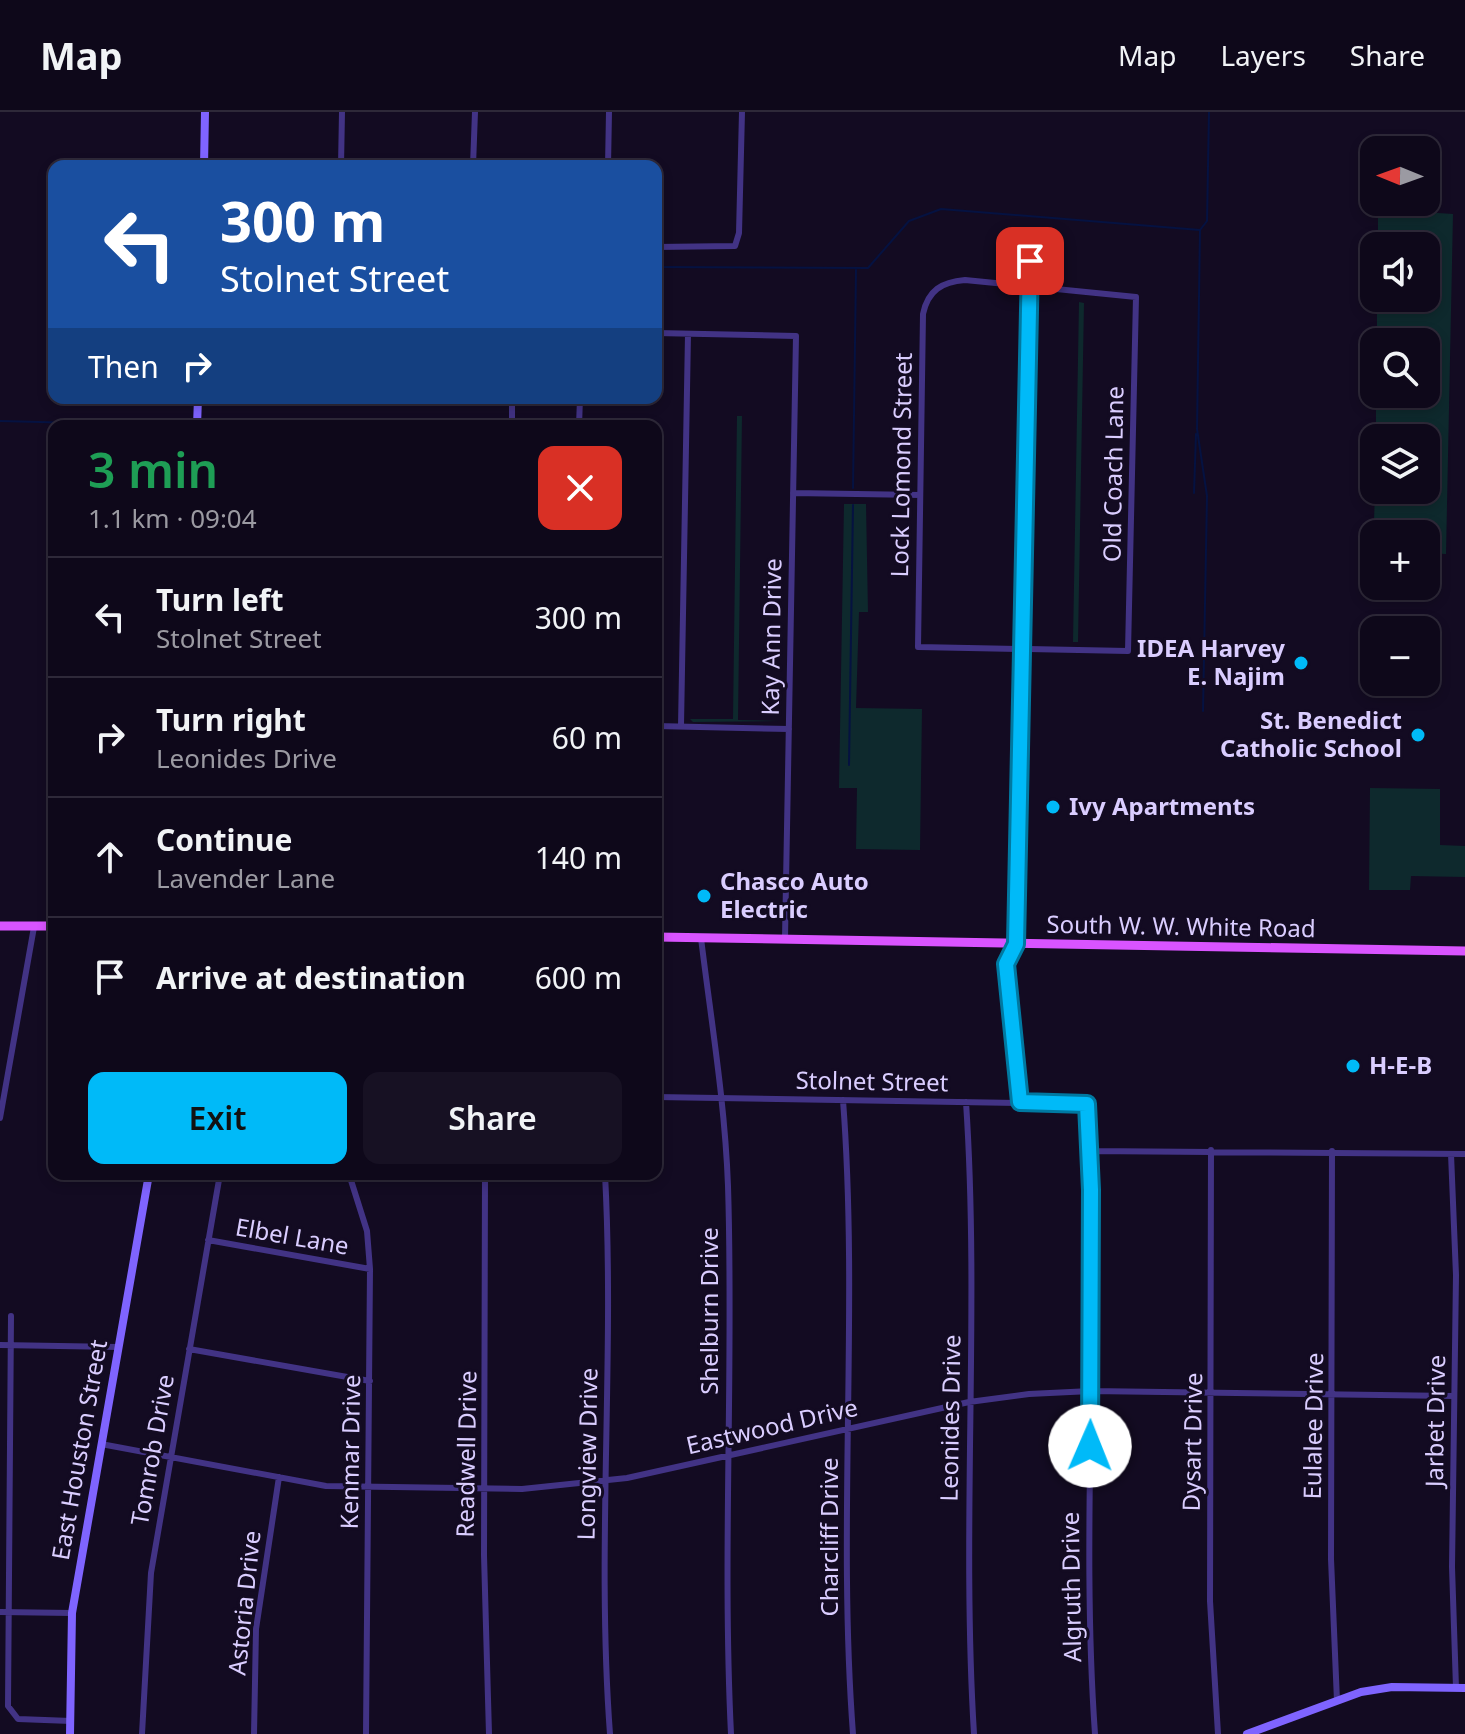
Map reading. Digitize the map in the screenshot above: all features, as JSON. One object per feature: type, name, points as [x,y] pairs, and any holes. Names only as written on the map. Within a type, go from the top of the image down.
[{"type":"main road","points":[[204,160],[205,112]]},
{"type":"main road","points":[[0,926],[48,926]]},
{"type":"main road","name":"South W. W. White Road","points":[[662,937],[1465,951]]},
{"type":"main road","name":"East Houston Street","points":[[70,1734],[72,1613],[148,1180]]},
{"type":"main road","points":[[1247,1734],[1376,1689],[1460,1688]]},
{"type":"street","points":[[341,160],[342,112]]},
{"type":"street","points":[[473,160],[475,112]]},
{"type":"street","points":[[608,160],[609,112]]},
{"type":"street","points":[[662,247],[724,249],[735,246],[739,233],[742,112]]},
{"type":"street","points":[[1020,1102],[1006,964],[1016,944],[1031,234]]},
{"type":"street","name":"Lock Lomond Street","points":[[1022,649],[918,647],[923,314],[942,283],[965,280],[1030,288]]},
{"type":"street","name":"Old Coach Lane","points":[[1022,649],[1128,651],[1136,297],[1030,288]]},
{"type":"street","points":[[662,333],[688,334],[681,726]]},
{"type":"street","name":"Kay Ann Drive","points":[[688,334],[796,336],[785,938]]},
{"type":"street","points":[[793,493],[920,495]]},
{"type":"street","points":[[662,726],[789,729]]},
{"type":"street","points":[[0,1118],[34,927]]},
{"type":"street","name":"Shelburn Drive","points":[[701,938],[721,1097],[729,1231],[726,1607],[731,1734]]},
{"type":"street","name":"Stolnet Street","points":[[662,1097],[1087,1104]]},
{"type":"street","name":"Charcliff Drive","points":[[843,1100],[850,1229],[846,1587],[853,1734]]},
{"type":"street","name":"Leonides Drive","points":[[966,1102],[970,1189],[967,1569],[974,1734]]},
{"type":"street","name":"Algruth Drive","points":[[1087,1104],[1090,1151],[1089,1573],[1095,1734]]},
{"type":"street","name":"Dysart Drive","points":[[1211,1150],[1210,1613],[1218,1734]]},
{"type":"street","points":[[1090,1151],[1465,1154]]},
{"type":"street","name":"Eulalee Drive","points":[[1332,1151],[1331,1559],[1337,1701]]},
{"type":"street","name":"Jarbet Drive","points":[[1451,1154],[1456,1275],[1452,1567],[1460,1688]]},
{"type":"street","name":"Tomrob Drive","points":[[142,1734],[148,1595],[219,1180]]},
{"type":"street","name":"Kenmar Drive","points":[[351,1180],[367,1231],[370,1269],[366,1734]]},
{"type":"street","name":"Readwell Drive","points":[[485,1180],[484,1489],[489,1734]]},
{"type":"street","name":"Longview Drive","points":[[605,1180],[608,1287],[604,1588],[610,1734]]},
{"type":"street","name":"Elbel Lane","points":[[208,1240],[370,1269]]},
{"type":"street","points":[[11,1316],[11,1714],[27,1721],[71,1721]]},
{"type":"street","points":[[0,1345],[118,1347]]},
{"type":"street","points":[[189,1349],[370,1381]]},
{"type":"street","name":"Eastwood Drive","points":[[101,1444],[326,1486],[484,1489],[605,1481],[969,1402],[1091,1391],[1454,1396]]},
{"type":"street","name":"Astoria Drive","points":[[254,1734],[256,1629],[279,1477]]},
{"type":"street","points":[[0,1612],[72,1613]]},
{"type":"green space","points":[[1453,214],[1446,554],[1440,554],[1440,520],[1374,520],[1375,504],[1440,504],[1440,424],[1376,424],[1376,408],[1440,408],[1440,328],[1377,328],[1377,312],[1440,312],[1440,232],[1378,232],[1378,216]]},
{"type":"green space","points":[[1079,302],[1084,303],[1078,642],[1073,642]]},
{"type":"green space","points":[[737,416],[742,416],[738,720],[780,721],[693,722],[690,719],[733,719]]},
{"type":"green space","points":[[844,504],[866,504],[868,612],[859,612],[856,708],[922,709],[920,850],[856,849],[857,788],[839,788]]},
{"type":"green space","points":[[1370,788],[1440,789],[1440,845],[1465,846],[1465,877],[1411,876],[1410,890],[1369,890]]},
{"type":"waterway","points":[[662,267],[868,268],[909,221],[941,209],[1200,230],[1207,221],[1209,112]]},
{"type":"waterway","points":[[1200,230],[1197,429],[1207,496],[1203,711]]},
{"type":"waterway","points":[[853,488],[856,270]]},
{"type":"waterway","points":[[0,421],[48,422]]},
{"type":"waterway","points":[[1194,493],[1196,434]]},
{"type":"waterway","points":[[849,765],[853,505]]},
{"type":"place","name":"IDEA Harvey E. Najim","points":[[1301,663]]},
{"type":"place","name":"St. Benedict Catholic School","points":[[1418,735]]},
{"type":"place","name":"Ivy Apartments","points":[[1053,807]]},
{"type":"place","name":"Chasco Auto Electric","points":[[704,896]]},
{"type":"place","name":"H-E-B","points":[[1353,1066]]},
{"type":"route","points":[[1030,261],[1016,944],[1006,964],[1020,1102],[1087,1104],[1091,1190],[1090,1446]]}]
